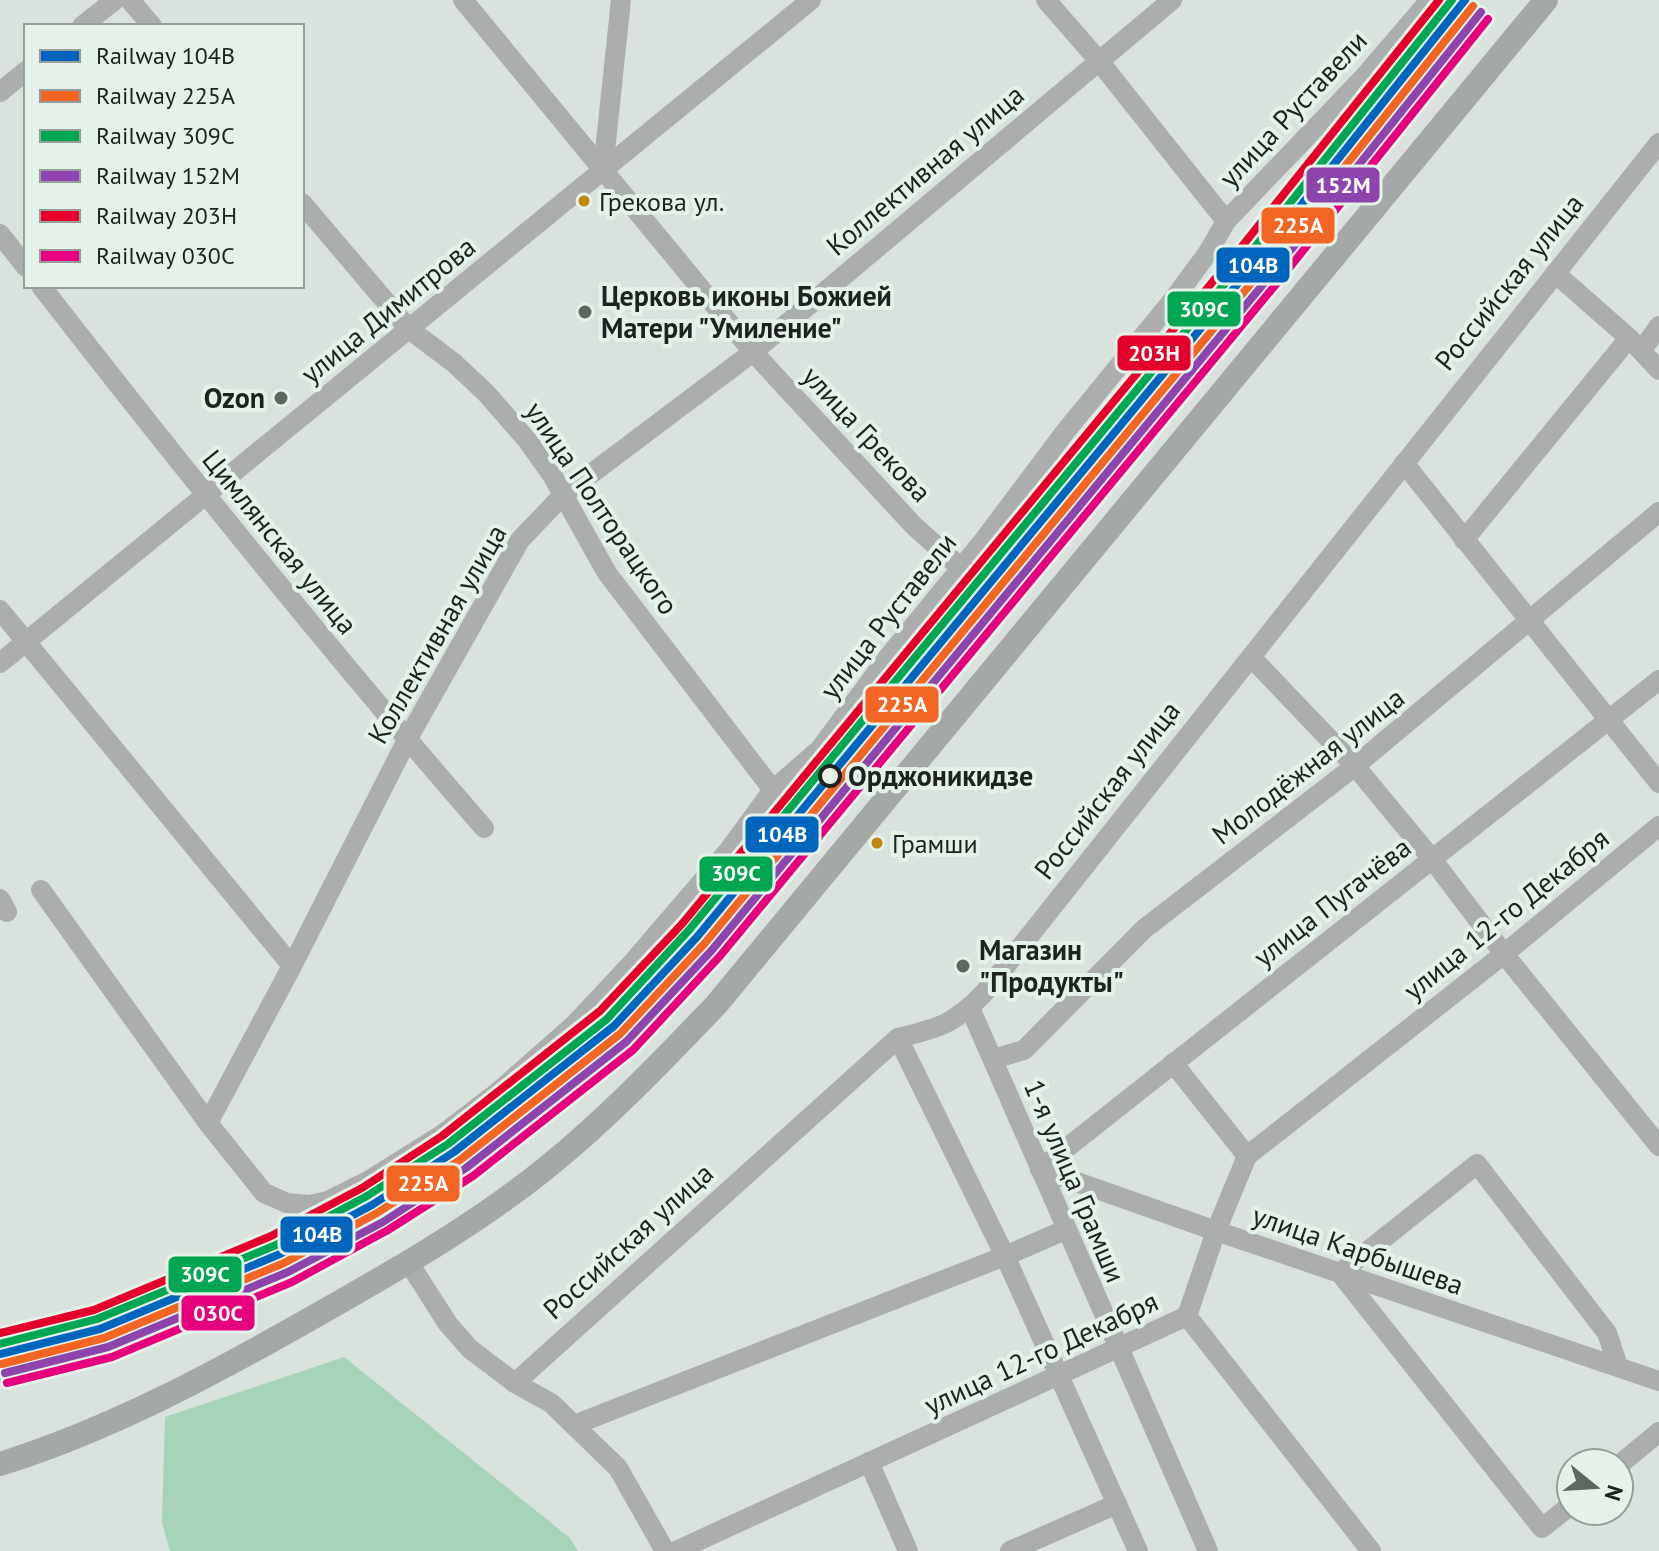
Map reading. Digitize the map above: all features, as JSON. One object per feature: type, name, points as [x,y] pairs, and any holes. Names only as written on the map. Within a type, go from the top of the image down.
[{"type":"main road","points":[[0,1451],[155,1390],[402,1253],[541,1156],[603,1104],[707,997],[1531,0]]},
{"type":"main road","points":[[0,1464],[160,1401],[409,1263],[549,1166],[611,1113],[716,1005],[1546,0]]},
{"type":"street","points":[[85,24],[115,0]]},
{"type":"street","points":[[130,0],[150,24]]},
{"type":"street","name":"улица Грекова","points":[[463,0],[753,352],[914,526],[961,568]]},
{"type":"street","points":[[603,170],[621,0]]},
{"type":"street","name":"улица Димитрова","points":[[0,663],[811,0]]},
{"type":"street","points":[[1046,0],[1099,61],[1226,221]]},
{"type":"street","name":"Коллективная улица","points":[[208,1123],[407,740],[520,540],[563,495],[753,352],[1172,0]]},
{"type":"street","name":"улица Руставели","points":[[208,1123],[264,1193],[287,1203],[309,1205],[328,1201],[368,1181],[443,1134],[498,1092],[574,1025],[729,850],[773,790],[820,749],[1065,432],[1176,296],[1209,251],[1226,221],[1365,76],[1430,0]]},
{"type":"street","points":[[0,92],[24,73]]},
{"type":"street","name":"Российская улица","points":[[515,1383],[898,1038],[942,1027],[970,1008],[1659,143]]},
{"type":"street","name":"улица Полторацкого","points":[[304,205],[409,329],[454,363],[486,393],[527,440],[563,495],[607,573],[773,790]]},
{"type":"street","points":[[0,234],[24,264]]},
{"type":"street","points":[[1555,273],[1635,344],[1659,370]]},
{"type":"street","name":"Цимлянская улица","points":[[43,288],[205,497],[484,828]]},
{"type":"street","points":[[1464,540],[1635,344],[1659,326]]},
{"type":"street","points":[[1404,463],[1659,783]]},
{"type":"street","name":"Молодёжная улица","points":[[993,1059],[1024,1050],[1144,929],[1355,766],[1659,512]]},
{"type":"street","points":[[0,610],[292,966]]},
{"type":"street","points":[[1251,657],[1355,766],[1659,1146]]},
{"type":"street","name":"улица Пугачёва","points":[[1040,1169],[1659,680]]},
{"type":"street","name":"улица 12-го Декабря","points":[[676,1551],[1187,1316],[1216,1231],[1247,1156],[1504,954],[1659,826]]},
{"type":"street","points":[[41,890],[208,1123]]},
{"type":"street","name":"1-я улица Грамши","points":[[970,1008],[1208,1551]]},
{"type":"street","points":[[898,1038],[1005,1256],[1138,1551]]},
{"type":"street","points":[[1173,1063],[1247,1156]]},
{"type":"street","points":[[1555,1518],[1542,1528],[1340,1273],[1477,1164],[1607,1333],[1618,1366]]},
{"type":"street","name":"улица Карбышева","points":[[1040,1169],[1659,1381]]},
{"type":"street","points":[[574,1425],[1065,1230]]},
{"type":"street","points":[[409,1263],[448,1324],[470,1349],[515,1383],[551,1403],[618,1468],[665,1551]]},
{"type":"street","points":[[1187,1316],[1371,1551]]},
{"type":"street","points":[[1635,1452],[1659,1432]]},
{"type":"street","points":[[869,1462],[908,1551]]},
{"type":"street","points":[[1010,1551],[1117,1504]]},
{"type":"green space","points":[[344,1357],[570,1538],[578,1551],[170,1551],[162,1523],[165,1417]]},
{"type":"green space","points":[[60,1360],[60,1367],[0,1381],[0,1374]]},
{"type":"rail line","name":"203Н","points":[[0,1333],[94,1310],[271,1236],[362,1188],[442,1136],[600,1011],[682,924],[1243,245],[1439,0]]},
{"type":"rail line","name":"309С","points":[[0,1344],[97,1319],[276,1245],[367,1196],[448,1144],[607,1019],[689,930],[1251,252],[1452,0]]},
{"type":"rail line","name":"104В","points":[[0,1354],[100,1329],[280,1254],[372,1205],[454,1152],[614,1026],[697,937],[1259,258],[1465,0]]},
{"type":"rail line","name":"225А","points":[[2,1364],[104,1338],[284,1263],[377,1213],[460,1160],[620,1034],[705,943],[1267,264],[1473,6]]},
{"type":"rail line","name":"152М","points":[[5,1373],[108,1347],[288,1272],[383,1222],[466,1168],[626,1042],[712,950],[1274,271],[1481,12]]},
{"type":"rail line","name":"030C","points":[[7,1383],[112,1357],[292,1282],[388,1230],[473,1176],[633,1050],[720,956],[1282,277],[1488,19]]},
{"type":"place","name":"Грекова ул.","points":[[584,201]]},
{"type":"place","name":"Церковь иконы Божией Матери \"Умиление\"","points":[[585,312]]},
{"type":"place","name":"Ozon","points":[[281,398]]},
{"type":"place","name":"Орджоникидзе","points":[[830,776]]},
{"type":"place","name":"Грамши","points":[[877,843]]},
{"type":"place","name":"Магазин \"Продукты\"","points":[[963,966]]}]
